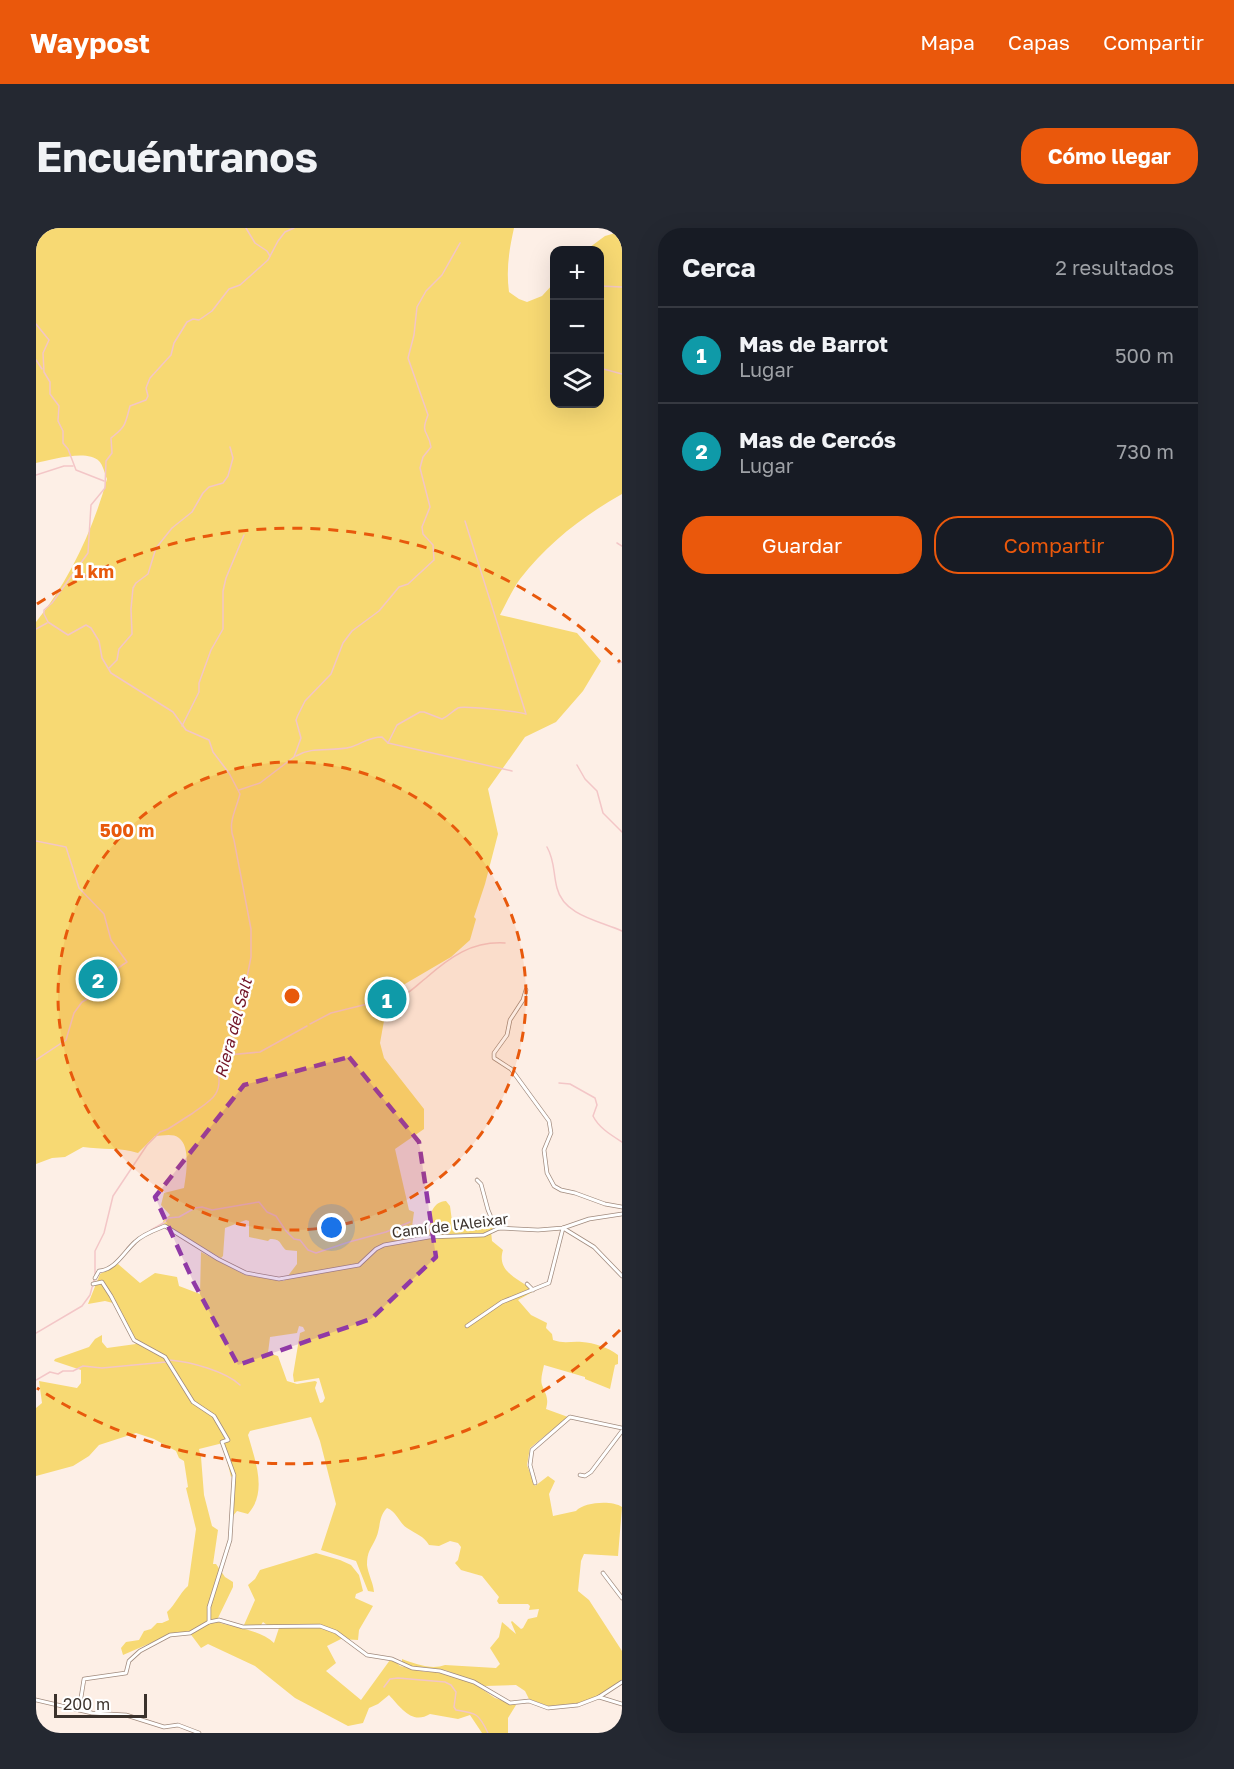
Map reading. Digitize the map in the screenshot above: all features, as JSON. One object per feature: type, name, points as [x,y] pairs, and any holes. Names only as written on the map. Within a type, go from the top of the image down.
[{"type":"street","points":[[526,990],[523,1000],[510,1020],[507,1035],[494,1053],[494,1058],[511,1069],[549,1121],[551,1132],[544,1150],[547,1173],[554,1186],[605,1204],[622,1207]]},
{"type":"street","points":[[479,1181],[488,1210],[499,1228]]},
{"type":"street","name":"Camí de l'Aleixar","points":[[95,1278],[99,1271],[106,1270],[118,1260],[136,1240],[165,1226],[218,1259],[246,1273],[279,1279],[359,1265],[376,1249],[384,1245],[429,1237],[484,1235],[499,1228],[538,1230],[563,1228],[589,1219],[622,1214]]},
{"type":"street","points":[[467,1326],[502,1302],[549,1283],[563,1228],[594,1247],[622,1276]]},
{"type":"street","points":[[93,1284],[102,1282],[134,1340],[165,1357],[194,1402],[214,1416],[228,1440],[222,1442],[234,1474],[230,1540],[209,1607],[208,1623]]},
{"type":"street","points":[[527,1284],[533,1290]]},
{"type":"street","points":[[535,1483],[530,1465],[532,1450],[570,1417],[622,1430],[591,1472],[585,1476],[580,1475]]},
{"type":"street","points":[[603,1573],[622,1598]]},
{"type":"street","points":[[79,1710],[84,1679],[126,1673],[129,1661],[135,1653],[170,1635],[189,1633],[219,1620],[243,1627],[320,1626],[336,1632],[367,1655],[392,1659],[412,1668],[440,1671],[474,1682],[510,1703],[529,1701],[548,1708],[578,1705],[599,1697],[622,1682]]},
{"type":"street","points":[[599,1697],[622,1704]]},
{"type":"street","points":[[36,1701],[92,1713],[126,1715],[164,1727],[178,1725],[199,1733]]},
{"type":"highlighted area","points":[[349,1057],[419,1142],[436,1257],[371,1319],[238,1365],[194,1283],[155,1197],[244,1085]]},
{"type":"shaded area","points":[[36,228],[514,228],[509,260],[509,292],[527,302],[542,296],[550,287],[550,408],[604,408],[604,246],[591,246],[605,236],[619,232],[622,235],[622,494],[580,521],[554,542],[520,579],[500,615],[577,633],[601,661],[583,691],[556,722],[525,737],[488,789],[498,834],[474,917],[476,919],[470,940],[451,957],[398,988],[387,1004],[380,1043],[384,1058],[424,1109],[424,1129],[395,1149],[409,1210],[414,1212],[412,1227],[416,1236],[426,1233],[431,1227],[428,1221],[432,1211],[438,1203],[446,1201],[450,1206],[452,1221],[478,1222],[482,1226],[493,1222],[496,1227],[491,1231],[492,1241],[503,1250],[503,1264],[510,1274],[534,1291],[518,1300],[531,1315],[547,1323],[546,1328],[552,1334],[553,1340],[591,1343],[618,1355],[618,1364],[615,1365],[610,1389],[585,1379],[585,1377],[544,1365],[541,1380],[547,1399],[546,1409],[568,1417],[530,1448],[527,1465],[535,1486],[548,1476],[555,1481],[549,1494],[553,1516],[598,1503],[612,1503],[622,1507],[618,1556],[584,1554],[581,1561],[578,1591],[589,1600],[622,1651],[622,1681],[602,1694],[578,1704],[548,1706],[529,1699],[525,1691],[516,1685],[485,1686],[445,1670],[414,1668],[402,1662],[402,1659],[429,1667],[445,1665],[496,1668],[500,1664],[490,1648],[499,1637],[502,1622],[516,1634],[511,1622],[521,1629],[528,1619],[537,1617],[539,1609],[529,1610],[528,1604],[499,1604],[497,1601],[499,1597],[482,1576],[461,1570],[455,1563],[461,1547],[458,1543],[450,1541],[439,1546],[429,1545],[422,1537],[404,1526],[387,1508],[382,1515],[378,1534],[368,1556],[367,1565],[374,1592],[368,1591],[356,1561],[321,1550],[336,1504],[320,1441],[311,1417],[250,1431],[248,1435],[259,1486],[254,1505],[248,1514],[237,1511],[232,1517],[230,1514],[233,1475],[231,1477],[223,1443],[199,1449],[204,1495],[212,1526],[218,1530],[213,1564],[216,1564],[225,1577],[233,1582],[233,1587],[218,1618],[220,1623],[256,1632],[274,1643],[280,1625],[267,1625],[263,1622],[261,1625],[244,1625],[255,1600],[248,1585],[260,1570],[316,1553],[340,1560],[351,1565],[359,1575],[363,1591],[356,1594],[355,1598],[373,1606],[359,1630],[358,1640],[341,1639],[327,1646],[336,1663],[326,1671],[361,1700],[390,1660],[400,1666],[426,1672],[440,1672],[473,1683],[495,1698],[516,1705],[508,1718],[508,1733],[482,1733],[470,1715],[458,1719],[430,1714],[418,1718],[407,1714],[389,1695],[369,1708],[363,1723],[348,1726],[295,1698],[255,1666],[208,1644],[201,1648],[189,1632],[169,1635],[123,1655],[121,1648],[126,1642],[139,1640],[144,1631],[151,1629],[157,1623],[169,1620],[167,1612],[188,1586],[196,1529],[186,1488],[188,1487],[184,1461],[179,1458],[176,1451],[154,1439],[136,1433],[99,1445],[89,1456],[73,1466],[36,1476],[36,1408],[42,1403],[39,1381],[77,1388],[81,1383],[81,1370],[54,1361],[55,1359],[89,1347],[95,1339],[102,1335],[102,1342],[107,1348],[136,1344],[113,1303],[105,1301],[88,1304],[100,1274],[118,1264],[140,1283],[155,1273],[177,1277],[179,1286],[200,1294],[201,1252],[245,1275],[284,1281],[297,1264],[297,1251],[286,1250],[277,1240],[268,1241],[249,1237],[249,1221],[246,1220],[225,1228],[221,1258],[164,1225],[163,1221],[170,1215],[161,1205],[164,1193],[184,1188],[185,1182],[185,1148],[177,1136],[155,1136],[138,1153],[83,1147],[65,1157],[52,1158],[36,1164],[36,622],[59,590],[79,554],[95,517],[107,479],[99,461],[86,456],[69,456],[36,463]],"holes":[[[299,1326],[305,1331],[300,1333],[293,1375],[294,1382],[319,1378],[325,1398],[320,1403],[315,1388],[317,1382],[297,1384],[287,1381],[278,1356],[268,1353],[270,1337],[297,1333]]]},
{"type":"waterway","points":[[246,228],[255,243],[267,251],[270,256]]},
{"type":"waterway","points":[[95,1275],[95,1251],[104,1233],[113,1196],[147,1145],[160,1132],[205,1104],[217,1091],[218,1071],[228,1055],[240,1013],[251,957],[251,929],[231,828],[240,794],[229,773],[213,752],[209,740],[186,730],[173,712],[111,673],[102,658],[99,641],[91,628],[86,625],[68,635],[48,622],[44,610],[52,603],[88,553],[91,505],[105,488],[106,461],[112,453],[111,438],[124,425],[130,406],[146,400],[148,396],[146,388],[150,378],[171,355],[174,343],[187,322],[193,319],[199,320],[212,311],[229,289],[240,285],[268,260],[285,232],[294,228]]},
{"type":"waterway","points":[[239,790],[260,783],[294,757],[301,738],[296,720],[298,715],[305,701],[331,674],[343,643],[352,631],[379,611],[399,587],[408,584],[434,560],[433,545],[423,534],[422,527],[430,507],[420,468],[423,457],[431,447],[425,429],[428,415],[408,358],[414,335],[417,307],[426,291],[442,275],[460,243]]},
{"type":"waterway","points":[[604,286],[622,287]]},
{"type":"waterway","points":[[36,324],[49,340],[43,353],[44,372],[50,382],[50,394],[59,406],[58,421],[63,431],[63,443],[68,449],[76,470],[104,481]]},
{"type":"waterway","points":[[36,360],[42,369]]},
{"type":"waterway","points":[[604,369],[622,374]]},
{"type":"waterway","points":[[109,668],[117,660],[119,649],[132,634],[133,588],[148,574],[156,548],[172,528],[192,512],[209,487],[223,483],[228,476],[233,458],[230,447]]},
{"type":"waterway","points":[[36,475],[64,466],[73,466]]},
{"type":"waterway","points":[[296,756],[315,750],[351,747],[377,737],[382,737],[388,743],[397,725],[420,712],[442,719],[462,707],[526,714],[465,521]]},
{"type":"waterway","points":[[182,726],[199,692],[199,683],[211,650],[223,629],[223,591],[244,535]]},
{"type":"waterway","points":[[617,543],[622,546]]},
{"type":"waterway","points":[[36,629],[47,623]]},
{"type":"waterway","points":[[618,663],[622,662]]},
{"type":"waterway","points":[[388,743],[512,771]]},
{"type":"waterway","points":[[577,765],[585,779],[597,791],[603,813],[622,832]]},
{"type":"waterway","points":[[36,841],[66,847],[79,888],[104,914],[111,940],[127,962],[111,976],[101,999],[89,998],[82,1002],[74,1013],[66,1040],[36,1060]]},
{"type":"waterway","points":[[547,847],[553,862],[557,888],[567,905],[584,916],[622,931]]},
{"type":"waterway","points":[[310,1024],[331,1013],[404,995],[444,963],[462,952],[482,945],[505,943]]},
{"type":"waterway","points":[[228,1055],[260,1052],[307,1026]]},
{"type":"waterway","points":[[559,1083],[570,1084],[595,1098],[597,1105],[593,1116],[606,1131],[622,1142]]},
{"type":"waterway","points":[[151,1230],[168,1218],[179,1217],[195,1208],[202,1207],[212,1210],[259,1202],[267,1212],[276,1216],[294,1239],[300,1240],[308,1250],[316,1253],[386,1232],[410,1222]]},
{"type":"waterway","points":[[127,1248],[144,1234]]},
{"type":"waterway","name":"Riera del Salt","points":[[36,1333],[82,1306],[90,1295],[94,1280]]},
{"type":"waterway","points":[[170,1360],[207,1368],[226,1375],[240,1385]]},
{"type":"waterway","points":[[36,1380],[50,1372],[58,1374],[83,1366],[102,1368],[166,1362]]},
{"type":"waterway","points":[[384,1687],[390,1679],[398,1678],[445,1682],[451,1685],[456,1692],[454,1707],[456,1710],[469,1712],[476,1716],[488,1733]]},
{"type":"place","name":"Mas de Cercós","points":[[98,979]]},
{"type":"place","name":"Mas de Barrot","points":[[387,999]]}]
